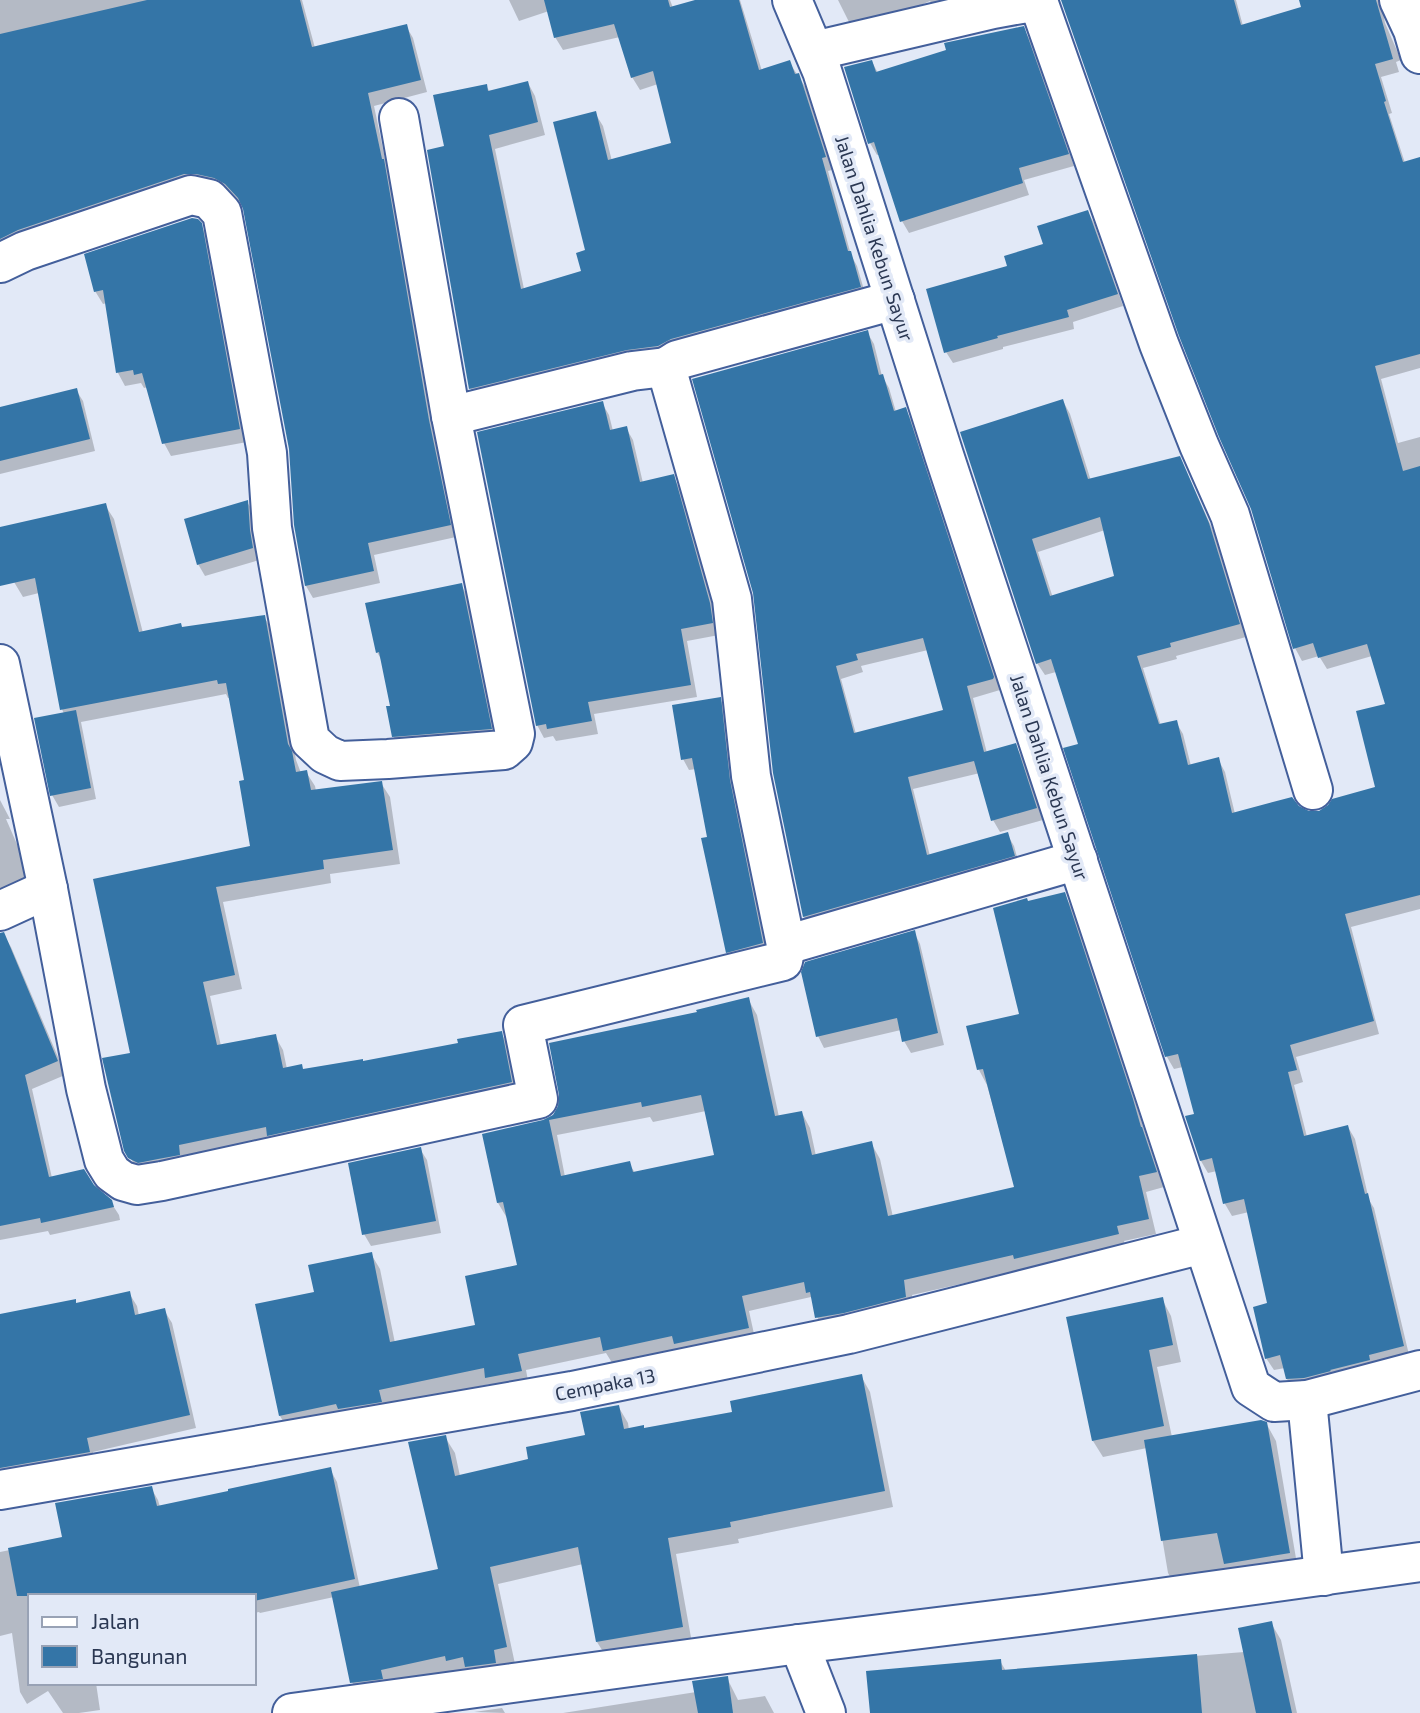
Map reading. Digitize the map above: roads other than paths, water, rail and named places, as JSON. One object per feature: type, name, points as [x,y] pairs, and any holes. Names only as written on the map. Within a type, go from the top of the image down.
[{"type":"street","name":"Jalan Dahlia Kebun Sayur","points":[[792,0],[822,71],[944,455],[1251,1387],[1274,1402],[1307,1400],[1420,1370]]},
{"type":"street","points":[[1399,0],[1413,30],[1420,54]]},
{"type":"street","points":[[814,51],[1038,1],[1159,344],[1230,515],[1314,790]]},
{"type":"street","points":[[0,263],[25,251],[191,195],[209,200],[222,213],[267,453],[272,528],[310,740],[325,754],[340,761],[504,750],[513,742],[515,734],[452,416],[399,118]]},
{"type":"street","points":[[452,416],[632,371],[666,367],[677,360],[895,300]]},
{"type":"street","points":[[3,690],[48,889],[86,1089],[104,1160],[112,1173],[137,1185],[162,1181],[538,1099],[523,1026],[783,961],[786,945],[751,776],[732,600],[666,367]]},
{"type":"street","points":[[786,945],[1077,860]]},
{"type":"street","points":[[0,911],[48,889]]},
{"type":"street","name":"Cempaka 13","points":[[0,1490],[572,1391],[849,1334],[1203,1244]]},
{"type":"street","points":[[1307,1400],[1324,1576]]},
{"type":"street","points":[[292,1713],[799,1644],[1044,1615],[1420,1562]]},
{"type":"street","points":[[799,1644],[826,1713]]}]
